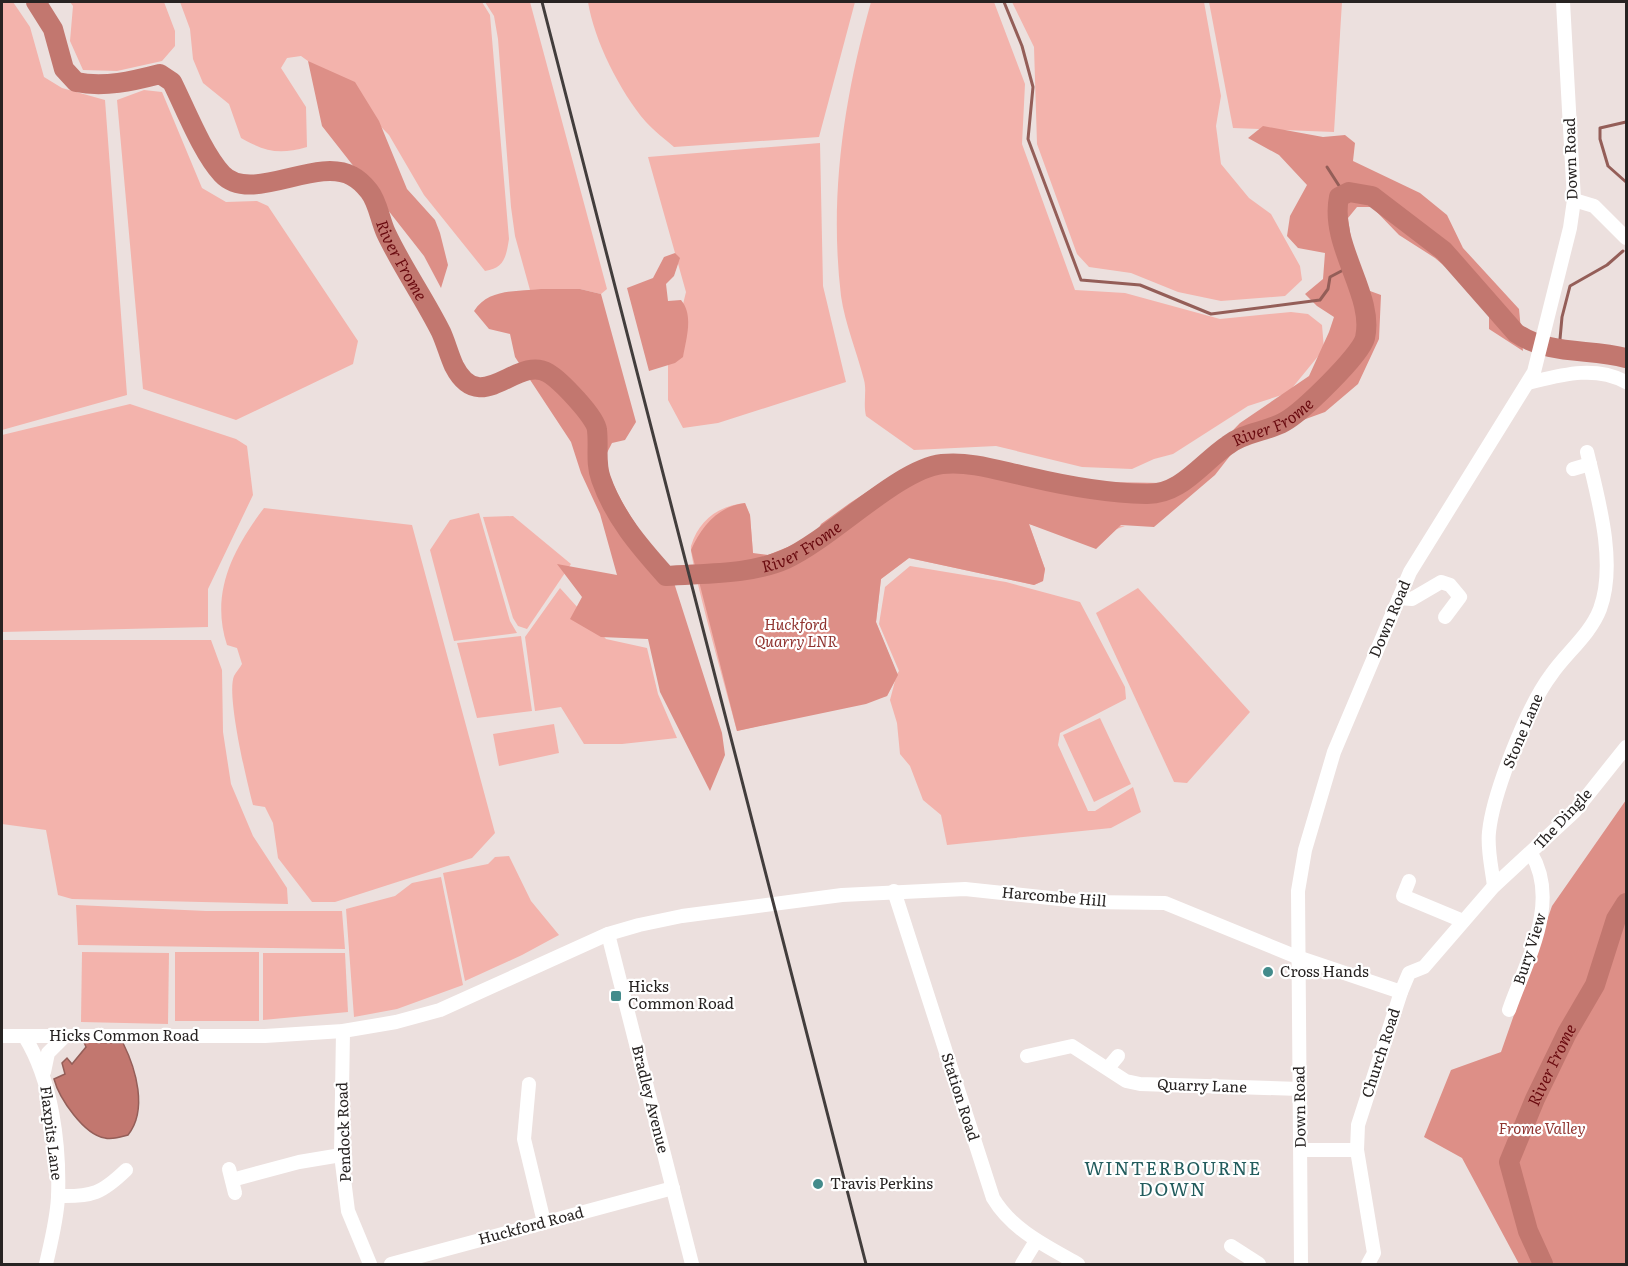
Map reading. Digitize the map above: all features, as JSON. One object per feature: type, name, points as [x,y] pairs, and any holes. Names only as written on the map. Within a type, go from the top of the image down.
[{"type":"street","name":"Down Road","points":[[1301,1264],[1297,957],[1298,891],[1305,850],[1334,752],[1410,572],[1531,378],[1570,228],[1574,200],[1563,2]]},
{"type":"street","points":[[1574,200],[1594,206],[1625,237]]},
{"type":"street","points":[[1531,378],[1594,372],[1615,376],[1626,382]]},
{"type":"street","name":"Stone Lane","points":[[1494,886],[1489,835],[1492,809],[1508,767],[1539,692],[1592,625],[1601,608],[1606,540],[1588,458],[1573,469]]},
{"type":"street","points":[[1399,598],[1418,597],[1441,582],[1450,585],[1460,597],[1445,617]]},
{"type":"street","name":"The Dingle","points":[[1494,886],[1575,811],[1626,747]]},
{"type":"street","name":"Bury View","points":[[1509,1010],[1544,911],[1543,883],[1531,854]]},
{"type":"street","points":[[1409,881],[1403,896],[1463,921]]},
{"type":"street","points":[[1401,993],[1409,973],[1424,967],[1494,886]]},
{"type":"street","name":"Harcombe Hill","points":[[801,902],[894,891],[965,889],[1088,902],[1156,901],[1297,957]]},
{"type":"street","name":"Station Road","points":[[894,891],[993,1198],[1004,1216],[1036,1241],[1078,1264]]},
{"type":"street","name":"Hicks Common Road","points":[[2,1036],[265,1036],[343,1031],[396,1022],[440,1010],[608,934],[682,916],[801,902]]},
{"type":"street","name":"Bradley Avenue","points":[[608,934],[692,1264]]},
{"type":"street","name":"Church Road","points":[[1297,957],[1401,993],[1358,1125],[1357,1150],[1374,1252],[1368,1264]]},
{"type":"street","name":"Pendock Road","points":[[343,1031],[342,1155],[348,1211],[370,1264]]},
{"type":"street","name":"Flaxpits Lane","points":[[44,1072],[48,1053],[64,1036]]},
{"type":"street","name":"Flaxpits Lane","points":[[25,1037],[44,1072],[55,1142],[58,1196],[46,1264]]},
{"type":"street","name":"Quarry Lane","points":[[1027,1056],[1072,1046],[1126,1081],[1140,1084],[1300,1089]]},
{"type":"street","points":[[1108,1068],[1118,1056]]},
{"type":"street","points":[[529,1083],[533,1099],[524,1140],[544,1222]]},
{"type":"street","points":[[1300,1150],[1357,1150]]},
{"type":"street","points":[[232,1181],[299,1162],[342,1155]]},
{"type":"street","points":[[58,1196],[95,1194],[106,1189],[126,1170]]},
{"type":"street","name":"Huckford Road","points":[[391,1264],[673,1188]]},
{"type":"street","points":[[1022,1264],[1036,1241]]},
{"type":"street","points":[[1231,1246],[1259,1264]]},
{"type":"street","points":[[443,1250],[446,1264]]},
{"type":"green space","points":[[2,2],[13,2],[30,27],[44,77],[62,88],[105,100],[127,395],[2,430]]},
{"type":"green space","points":[[70,2],[164,2],[175,31],[175,46],[162,61],[117,71],[83,70],[70,41],[73,6]]},
{"type":"green space","points":[[180,2],[482,2],[490,15],[509,239],[505,257],[500,265],[485,271],[424,195],[389,135],[337,82],[301,56],[287,58],[281,68],[306,107],[307,147],[273,151],[241,138],[229,104],[203,83],[193,59],[190,29]]},
{"type":"green space","points":[[485,2],[530,2],[607,289],[601,294],[580,289],[530,290],[515,236],[511,207],[498,39],[494,16]]},
{"type":"green space","points":[[588,2],[855,2],[819,137],[674,147],[646,122],[618,81],[602,49]]},
{"type":"green space","points":[[871,2],[994,2],[1025,84],[1022,144],[1075,290],[1125,293],[1220,319],[1291,312],[1308,314],[1322,325],[1324,349],[1288,393],[1248,406],[1173,454],[1154,459],[1132,469],[1082,467],[996,446],[914,450],[866,416],[864,380],[841,296],[837,221],[841,147],[846,111]]},
{"type":"green space","points":[[1012,2],[1204,2],[1221,96],[1216,126],[1221,164],[1249,198],[1271,214],[1300,266],[1302,280],[1285,296],[1221,301],[1178,292],[1131,273],[1089,267],[1077,254],[1037,144],[1034,47]]},
{"type":"green space","points":[[1209,2],[1342,2],[1334,132],[1233,128]]},
{"type":"green space","points":[[308,61],[355,82],[379,121],[407,189],[435,220],[440,233],[448,265],[441,288],[424,256],[322,126]]},
{"type":"green space","points":[[144,90],[162,92],[202,188],[226,202],[257,201],[268,206],[358,341],[353,364],[236,420],[143,389],[117,100]]},
{"type":"green space","name":"Huckford Quarry LNR","points":[[1263,126],[1323,137],[1345,135],[1355,143],[1353,161],[1420,193],[1447,215],[1463,248],[1519,309],[1523,351],[1489,329],[1489,304],[1435,258],[1399,235],[1372,207],[1357,207],[1348,218],[1353,253],[1341,260],[1348,283],[1381,295],[1379,339],[1358,384],[1325,412],[1240,443],[1215,475],[1154,527],[1121,525],[1096,549],[1029,524],[1045,569],[1043,581],[1034,585],[909,558],[881,579],[876,622],[898,675],[887,696],[866,704],[737,731],[691,550],[705,526],[727,508],[745,503],[750,515],[753,553],[768,555],[815,536],[821,524],[850,503],[885,480],[935,457],[964,455],[1097,482],[1163,483],[1198,466],[1240,423],[1309,376],[1334,317],[1317,306],[1305,294],[1323,279],[1325,253],[1298,248],[1287,236],[1290,216],[1307,185],[1279,155],[1248,138]]},
{"type":"green space","points":[[820,143],[823,286],[846,382],[718,423],[683,428],[668,400],[668,365],[686,292],[648,157]]},
{"type":"green space","points":[[675,253],[680,258],[674,276],[666,284],[668,301],[681,300],[687,313],[688,327],[683,357],[675,363],[649,371],[627,288],[653,278],[664,257]]},
{"type":"green space","points":[[541,289],[580,289],[601,294],[636,422],[625,440],[612,443],[606,456],[607,467],[620,497],[641,532],[669,567],[722,733],[725,755],[710,791],[660,692],[648,639],[601,637],[570,619],[582,597],[557,564],[617,575],[600,514],[581,473],[571,442],[515,357],[510,334],[489,329],[474,311],[487,298],[495,295]]},
{"type":"green space","points":[[130,404],[236,439],[247,446],[253,495],[208,589],[208,627],[2,632],[2,435]]},
{"type":"green space","points":[[745,503],[750,515],[753,554],[768,555],[813,548],[879,505],[1125,526],[1095,537],[1077,537],[1029,524],[1045,569],[1043,581],[1034,585],[909,558],[881,579],[876,622],[897,674],[899,671],[879,624],[885,587],[910,566],[1006,582],[1080,602],[1125,687],[1126,699],[1060,733],[1058,745],[1088,811],[1095,811],[1133,787],[1141,812],[1111,828],[947,845],[941,815],[923,800],[910,766],[900,754],[897,723],[890,700],[895,681],[887,696],[737,731],[703,603],[691,546],[699,529],[711,516],[726,507]]},
{"type":"green space","points":[[264,508],[412,525],[495,833],[472,858],[335,902],[312,902],[278,858],[273,823],[265,807],[253,805],[246,778],[238,739],[232,686],[234,676],[242,664],[237,648],[227,645],[222,626],[221,607],[223,590],[234,556]]},
{"type":"green space","points":[[479,513],[510,621],[517,633],[454,641],[430,550],[450,520]]},
{"type":"green space","points":[[513,516],[571,564],[527,629],[518,626],[513,618],[483,517]]},
{"type":"green space","points":[[560,588],[606,639],[647,648],[658,694],[677,738],[622,744],[584,744],[561,707],[535,711],[525,637]]},
{"type":"green space","points":[[1138,588],[1250,712],[1187,783],[1174,782],[1096,613]]},
{"type":"green space","points":[[521,636],[532,711],[477,718],[457,643]]},
{"type":"green space","points":[[2,640],[211,640],[222,670],[223,732],[231,784],[253,836],[287,888],[288,904],[72,899],[58,895],[46,830],[2,824]]},
{"type":"green space","points":[[1100,718],[1131,784],[1094,802],[1063,735]]},
{"type":"green space","points":[[554,724],[559,753],[499,766],[493,734]]},
{"type":"green space","name":"Frome Valley","points":[[1626,800],[1626,1264],[1519,1264],[1462,1158],[1424,1137],[1451,1070],[1501,1052],[1552,906]]},
{"type":"green space","points":[[509,856],[531,901],[559,935],[465,981],[443,873],[488,864],[495,857]]},
{"type":"green space","points":[[441,877],[463,985],[397,1009],[354,1017],[346,909],[395,896],[412,883]]},
{"type":"green space","points":[[76,905],[206,911],[342,911],[345,949],[78,945]]},
{"type":"green space","points":[[82,952],[169,953],[168,1024],[81,1022]]},
{"type":"green space","points":[[175,952],[259,952],[259,1021],[175,1021]]},
{"type":"green space","points":[[263,953],[345,953],[348,1012],[263,1020]]},
{"type":"shaded area","points":[[84,1042],[123,1043],[136,1077],[139,1102],[134,1125],[128,1135],[108,1139],[97,1135],[81,1123],[61,1096],[54,1079],[65,1074],[62,1063],[67,1058],[72,1064],[86,1047]]},
{"type":"waterway","name":"River Frome","points":[[36,2],[53,29],[64,69],[76,82],[108,84],[160,74],[172,82],[201,143],[215,165],[222,174],[234,182],[249,185],[337,171],[352,176],[361,183],[372,195],[392,246],[443,336],[454,366],[465,381],[476,387],[487,386],[524,371],[536,369],[548,373],[569,391],[595,424],[599,473],[606,493],[620,519],[637,543],[666,576],[742,571],[786,559],[824,536],[906,478],[942,464],[975,465],[1058,483],[1117,492],[1158,493],[1180,484],[1218,452],[1235,441],[1292,417],[1329,383],[1361,346],[1365,338],[1364,305],[1345,252],[1338,215],[1339,197],[1349,192],[1372,196],[1444,251],[1516,333],[1542,345],[1626,358]]},
{"type":"waterway","points":[[1004,2],[1022,46],[1033,87],[1028,139],[1081,280],[1140,285],[1211,314],[1320,300],[1328,289],[1330,277],[1349,267]]},
{"type":"waterway","points":[[1626,122],[1600,128],[1600,139],[1608,166],[1626,182]]},
{"type":"waterway","points":[[1327,167],[1345,195]]},
{"type":"waterway","points":[[1559,350],[1562,317],[1570,286],[1607,265],[1623,251]]},
{"type":"waterway","name":"River Frome","points":[[1543,1264],[1528,1231],[1509,1162],[1535,1099],[1567,1033],[1595,985],[1616,919],[1626,903]]},
{"type":"railway","points":[[542,2],[866,1264]]},
{"type":"place","name":"Cross Hands","points":[[1268,972]]},
{"type":"place","name":"Hicks Common Road","points":[[616,996]]},
{"type":"place","name":"Travis Perkins","points":[[818,1184]]},
{"type":"district","name":"WINTERBOURNE DOWN","points":[[1173,1179]]}]
